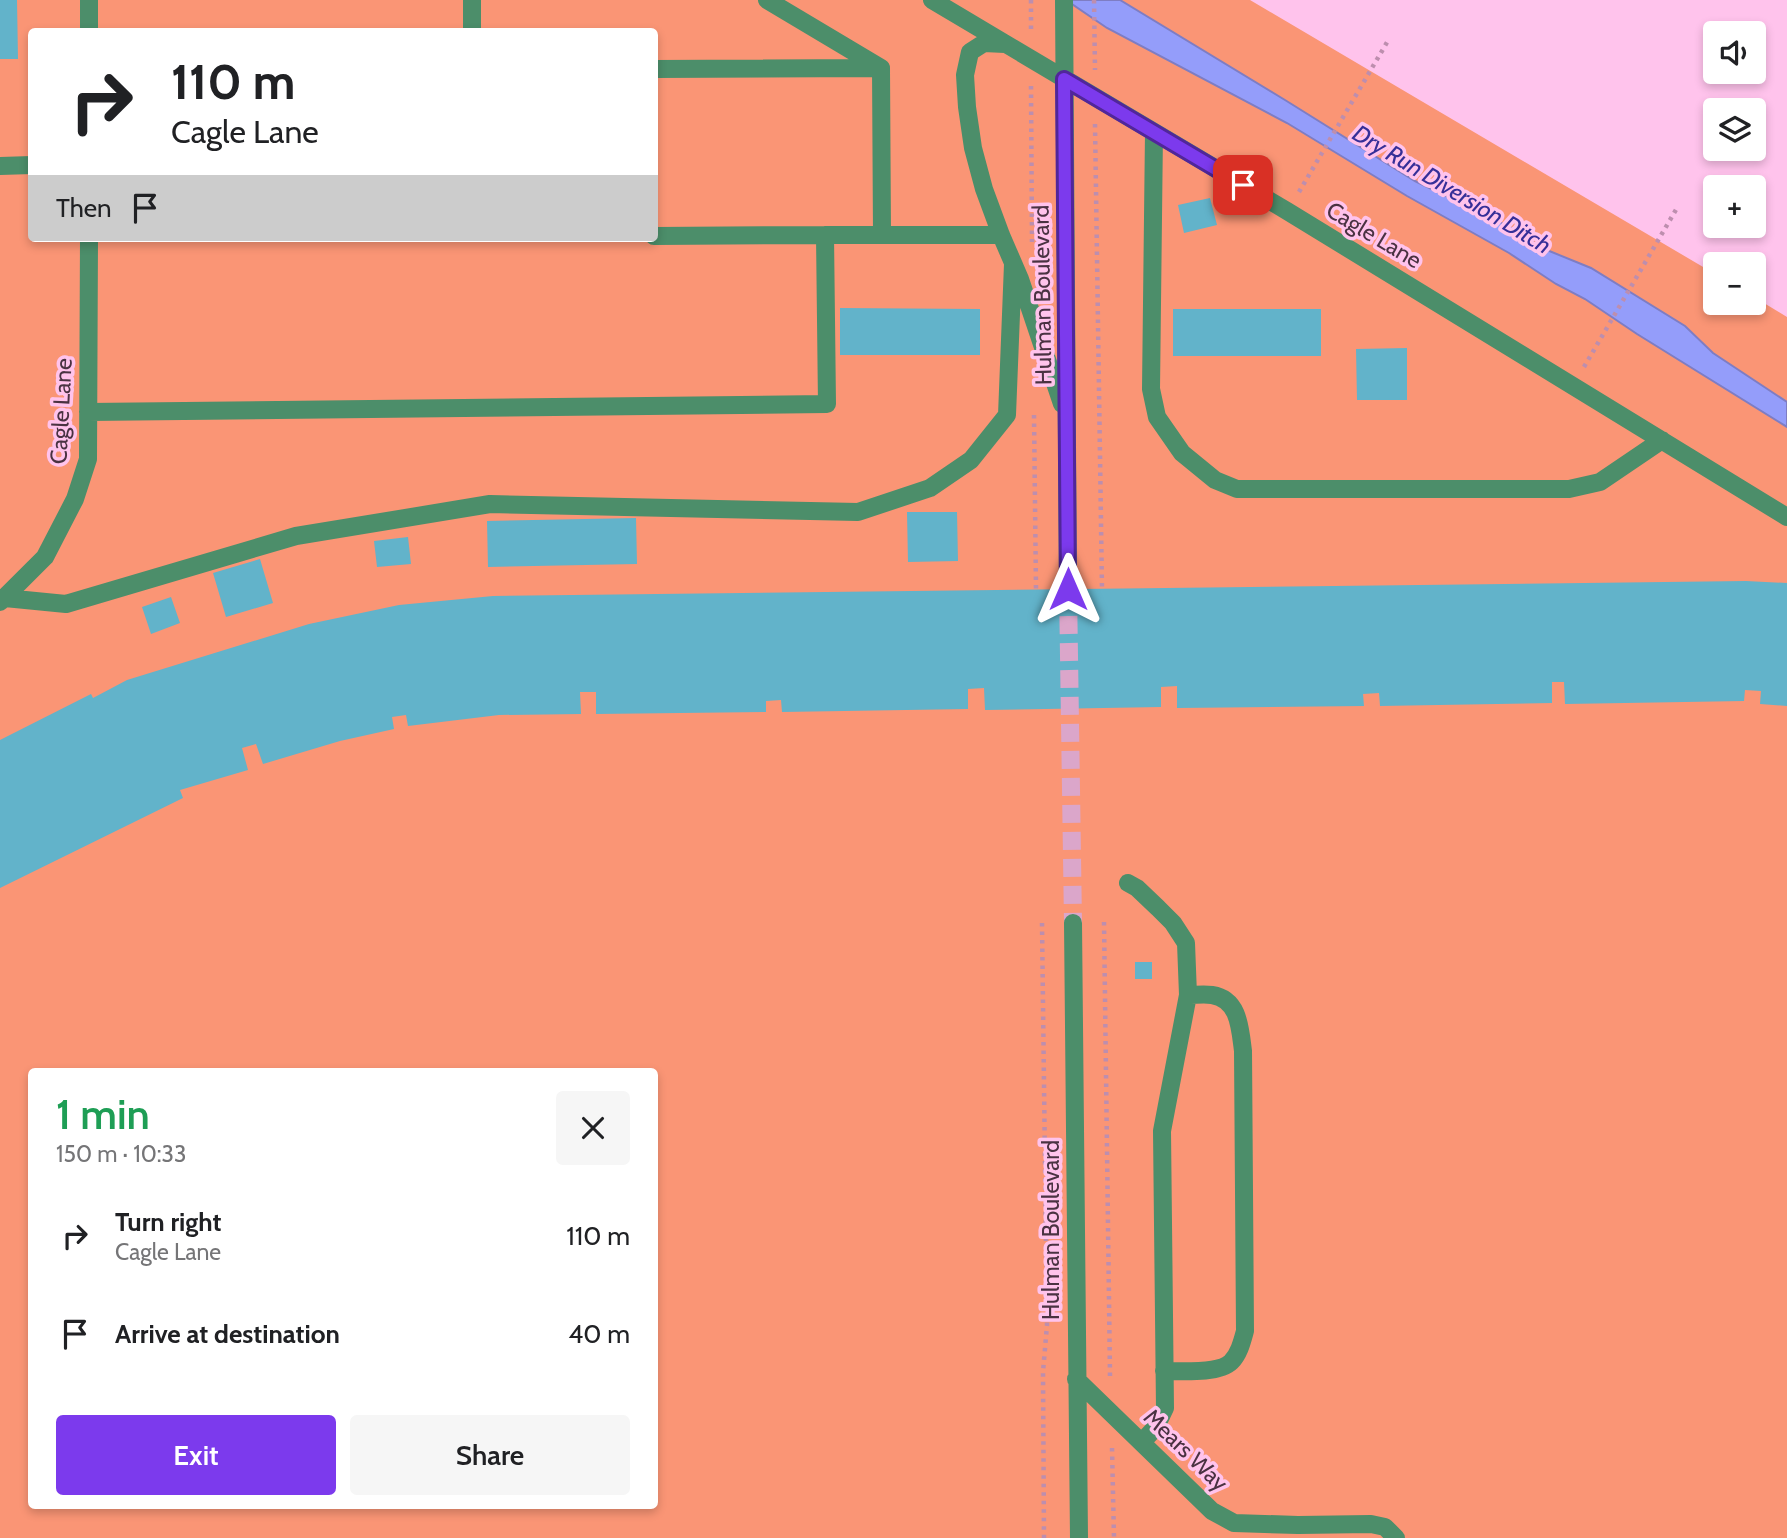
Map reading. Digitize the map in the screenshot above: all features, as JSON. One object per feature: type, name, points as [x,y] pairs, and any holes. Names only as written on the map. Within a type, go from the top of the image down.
[{"type":"street","points":[[89,0],[89,28]]},
{"type":"street","points":[[472,0],[472,28]]},
{"type":"street","points":[[767,0],[881,68]]},
{"type":"street","name":"Cagle Lane","points":[[932,0],[1287,211],[1787,517]]},
{"type":"street","name":"Hulman Boulevard","points":[[1064,0],[1068,589]]},
{"type":"street","points":[[1005,44],[984,43],[970,52],[965,75],[973,148],[984,189],[1067,418]]},
{"type":"street","points":[[658,69],[881,68]]},
{"type":"street","points":[[881,68],[882,236]]},
{"type":"street","points":[[1154,132],[1151,389],[1157,417],[1182,453],[1215,480],[1237,489],[1569,489],[1600,482],[1662,440]]},
{"type":"street","points":[[0,166],[28,165]]},
{"type":"street","points":[[658,236],[1001,236]]},
{"type":"street","points":[[88,412],[827,404],[825,236]]},
{"type":"street","name":"Cagle Lane","points":[[2,600],[45,556],[75,499],[88,459],[89,242]]},
{"type":"street","points":[[2,600],[66,604],[296,536],[491,504],[858,512],[930,488],[971,460],[1007,415],[1013,264]]},
{"type":"street","points":[[1128,883],[1138,888],[1173,923],[1186,943],[1188,995],[1162,1131],[1165,1408],[1156,1427],[1142,1442]]},
{"type":"street","name":"Hulman Boulevard","points":[[1073,923],[1079,1538]]},
{"type":"street","points":[[1164,1371],[1210,1370],[1229,1364],[1240,1349],[1245,1331],[1240,1029],[1236,1012],[1226,1000],[1213,995],[1188,995]]},
{"type":"street","name":"Mears Way","points":[[1076,1379],[1212,1511],[1246,1531],[1371,1524],[1385,1527],[1396,1538]]},
{"type":"path","points":[[1031,0],[1031,28]]},
{"type":"path","points":[[1094,0],[1102,589]]},
{"type":"path","points":[[1305,181],[1389,39]]},
{"type":"path","points":[[1591,356],[1677,208]]},
{"type":"path","points":[[1104,922],[1114,1538]]},
{"type":"path","points":[[1042,923],[1047,1325],[1043,1372],[1044,1538]]},
{"type":"shaded area","points":[[0,0],[1250,0],[1703,267],[1703,315],[1766,315],[1766,304],[1787,317],[1787,1538],[0,1538]]},
{"type":"water","points":[[1066,0],[1120,0],[1415,181],[1510,227],[1542,248],[1591,268],[1685,326],[1713,353],[1787,402],[1787,427],[1509,253],[1407,196],[1287,123],[1107,28]]},
{"type":"building","points":[[0,0],[17,0],[18,59],[0,59]]},
{"type":"building","points":[[1210,198],[1217,225],[1184,233],[1178,205]]},
{"type":"building","points":[[840,308],[980,309],[980,355],[840,355]]},
{"type":"building","points":[[1173,309],[1321,309],[1321,356],[1173,356]]},
{"type":"building","points":[[1407,348],[1407,400],[1357,400],[1356,349]]},
{"type":"building","points":[[907,512],[957,512],[958,561],[908,562]]},
{"type":"building","points":[[636,518],[637,564],[488,567],[487,521]]},
{"type":"building","points":[[408,537],[411,564],[377,567],[374,541]]},
{"type":"building","points":[[260,559],[273,603],[226,617],[213,573]]},
{"type":"building","points":[[1746,581],[1787,583],[1787,706],[1760,704],[1761,691],[1745,690],[1744,701],[1565,704],[1564,682],[1552,682],[1552,703],[1380,706],[1379,693],[1363,694],[1364,706],[1177,708],[1177,686],[1161,687],[1161,707],[985,710],[984,688],[968,689],[968,709],[782,712],[781,700],[766,701],[766,712],[596,714],[596,692],[580,692],[581,714],[499,715],[408,726],[406,715],[392,717],[394,729],[340,741],[263,764],[256,744],[242,748],[248,770],[180,790],[183,798],[0,888],[0,740],[91,694],[93,698],[127,680],[309,624],[399,605],[493,596]]},
{"type":"building","points":[[171,597],[180,623],[151,634],[142,607]]},
{"type":"building","points":[[1135,962],[1152,962],[1152,979],[1135,979]]},
{"type":"tunnel","points":[[1068,589],[1073,923]]},
{"type":"route","points":[[1068,589],[1064,79],[1243,185]]},
{"type":"water label","name":"Dry Run Diversion Ditch","points":[[1452,189]]}]
